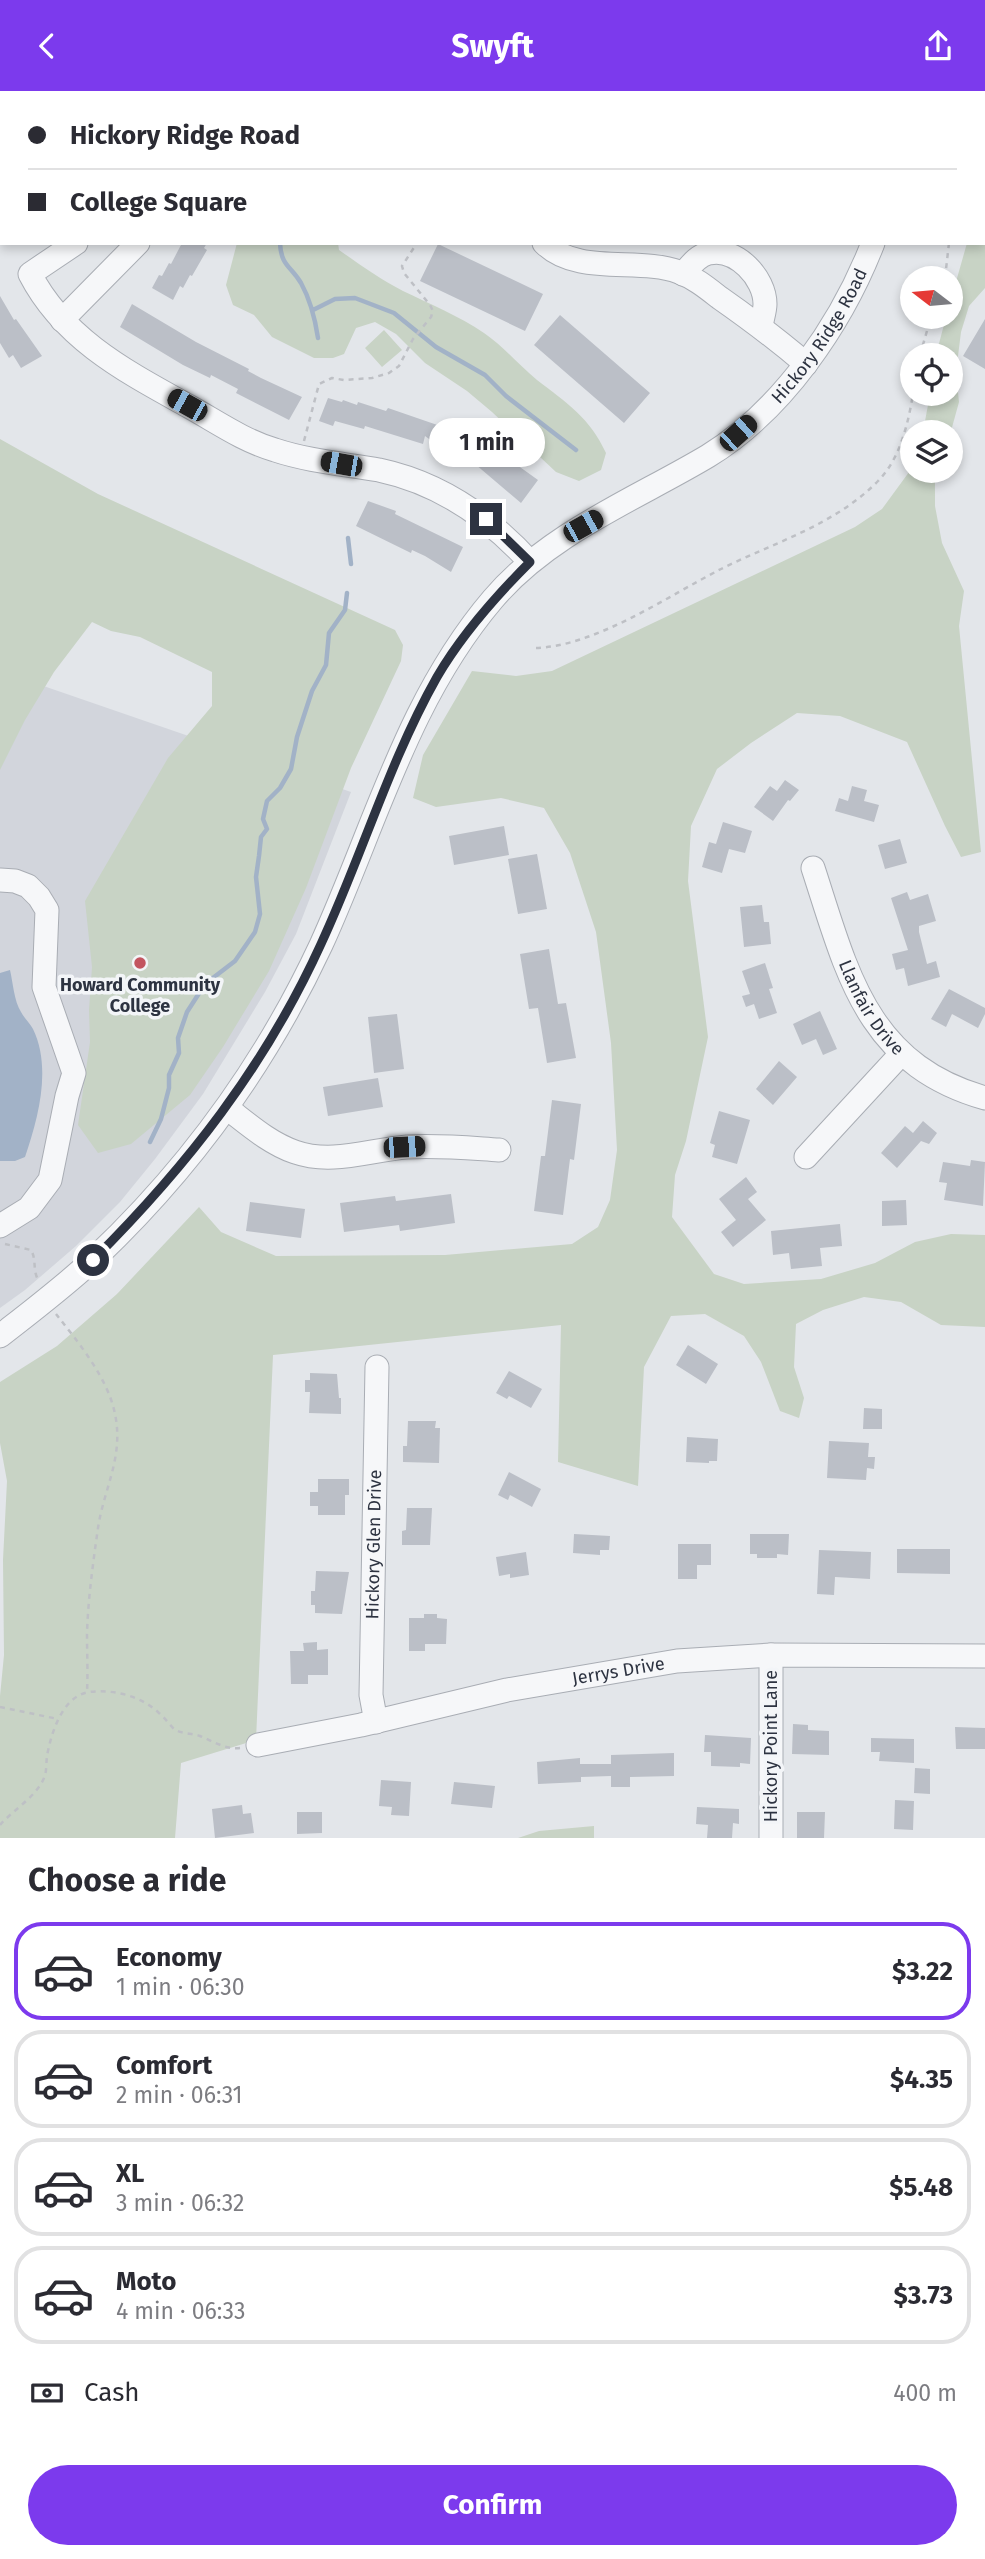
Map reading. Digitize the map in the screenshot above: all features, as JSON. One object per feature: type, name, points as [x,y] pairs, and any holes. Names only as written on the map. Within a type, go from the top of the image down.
[{"type":"street","points":[[73,245],[30,274],[40,293],[62,320],[78,336],[122,369],[255,443],[300,456],[382,471],[427,485],[468,506],[486,519],[530,562]]},
{"type":"street","points":[[62,320],[136,245]]},
{"type":"street","points":[[547,245],[561,255],[582,260],[612,265],[666,268],[682,274],[703,284],[761,325],[806,364]]},
{"type":"street","name":"Hickory Ridge Road","points":[[0,1336],[93,1260],[139,1215],[227,1108],[290,1007],[321,944],[412,724],[439,675],[495,597],[530,562],[583,526],[712,453],[769,405],[806,364],[847,303],[872,245]]},
{"type":"street","points":[[682,274],[697,259],[708,253],[723,253],[746,264],[763,289],[765,304],[761,325]]},
{"type":"street","name":"Llanfair Drive","points":[[813,868],[848,975],[865,1009],[901,1054],[942,1082],[985,1098]]},
{"type":"street","points":[[0,880],[15,880],[28,886],[47,910],[44,987],[74,1073],[66,1096],[50,1180],[29,1208],[0,1226]]},
{"type":"street","points":[[806,1157],[901,1054]]},
{"type":"street","points":[[227,1108],[282,1147],[314,1157],[334,1158],[404,1147],[499,1150]]},
{"type":"street","name":"Hickory Glen Drive","points":[[376,1722],[372,1695],[377,1367]]},
{"type":"street","name":"Jerrys Drive","points":[[258,1745],[376,1722],[507,1690],[636,1666],[717,1657],[771,1655],[985,1656]]},
{"type":"street","name":"Hickory Point Lane","points":[[771,1655],[771,1838]]},
{"type":"path","points":[[300,456],[319,384],[332,378],[372,378],[389,373],[399,366],[413,339],[433,311],[402,267],[416,245]]},
{"type":"path","points":[[946,266],[948,245]]},
{"type":"path","points":[[536,648],[567,642],[607,628],[722,569],[829,519],[857,501],[880,479],[893,461],[905,432],[911,406]]},
{"type":"path","points":[[0,1242],[30,1250],[36,1276]]},
{"type":"path","points":[[60,1319],[89,1359],[108,1392],[116,1422],[117,1451],[112,1478],[102,1504],[94,1560],[87,1632],[87,1692]]},
{"type":"path","points":[[0,1825],[44,1778],[49,1745],[59,1719],[75,1699],[87,1692],[126,1694],[141,1699],[159,1712],[176,1730],[201,1736],[214,1743],[234,1749],[258,1745]]},
{"type":"path","points":[[0,1707],[59,1719]]},
{"type":"shaded area","name":"Howard Community College","points":[[0,671],[351,792],[296,934],[265,992],[203,1094],[120,1202],[76,1246],[0,1308]]},
{"type":"green space","points":[[236,245],[338,245],[339,250],[386,281],[455,316],[498,344],[568,404],[593,430],[606,453],[601,470],[579,481],[556,472],[467,391],[425,363],[396,334],[375,322],[356,328],[344,354],[333,358],[314,358],[272,337],[254,315],[233,305],[226,285]]},
{"type":"green space","points":[[966,245],[985,245],[985,288],[969,306],[963,326],[963,266],[960,266]]},
{"type":"green space","points":[[943,329],[962,329],[960,343],[939,343]]},
{"type":"green space","points":[[384,330],[402,350],[382,367],[365,348]]},
{"type":"green space","points":[[928,406],[958,406],[954,420],[925,420]]},
{"type":"green space","points":[[0,439],[98,494],[395,630],[403,645],[401,661],[351,768],[306,888],[269,971],[190,1095],[131,1144],[98,1153],[78,1125],[90,1042],[92,967],[85,901],[168,758],[212,706],[212,672],[140,637],[111,631],[92,622],[54,672],[25,720],[0,770]]},
{"type":"green space","points":[[901,483],[935,483],[935,506],[942,543],[964,591],[959,626],[981,852],[961,857],[907,742],[840,716],[797,713],[717,769],[691,826],[688,881],[708,1037],[686,1141],[675,1175],[672,1217],[714,1274],[744,1284],[821,1279],[875,1263],[915,1242],[951,1234],[985,1235],[985,1327],[941,1325],[901,1302],[864,1297],[823,1310],[796,1324],[794,1367],[804,1398],[799,1418],[780,1411],[761,1362],[744,1336],[705,1314],[671,1316],[644,1367],[638,1486],[558,1462],[561,1325],[273,1355],[256,1740],[181,1763],[175,1838],[0,1838],[0,1696],[4,1655],[3,1560],[7,1481],[0,1443],[0,1382],[57,1346],[117,1294],[199,1207],[221,1232],[276,1256],[445,1255],[572,1244],[598,1227],[610,1200],[617,1150],[611,1043],[596,932],[570,853],[544,808],[501,798],[436,807],[413,798],[423,755],[472,671],[516,676],[552,671],[855,527],[882,509]]},
{"type":"green space","points":[[594,1826],[594,1838],[518,1838],[539,1831]]},
{"type":"water","points":[[10,970],[19,1008],[39,1044],[42,1077],[38,1110],[25,1157],[15,1161],[0,1161],[0,973]]},
{"type":"building","points":[[181,245],[206,245],[204,248],[207,250],[192,276],[190,275],[183,288],[180,286],[173,300],[152,288],[159,275],[162,276],[169,263],[171,264]]},
{"type":"building","points":[[438,245],[440,245],[543,294],[525,331],[420,281]]},
{"type":"building","points":[[0,296],[14,320],[16,319],[42,356],[21,368],[13,355],[9,358],[0,343]]},
{"type":"building","points":[[132,304],[196,342],[249,369],[248,371],[302,397],[289,420],[236,393],[238,389],[183,365],[120,327]]},
{"type":"building","points":[[560,315],[650,393],[624,423],[534,345]]},
{"type":"building","points":[[985,319],[985,369],[963,356]]},
{"type":"building","points":[[328,398],[357,405],[358,402],[386,411],[388,408],[446,428],[450,422],[488,447],[489,445],[538,480],[521,503],[475,464],[474,466],[448,450],[447,452],[425,436],[423,444],[365,426],[364,429],[335,421],[333,426],[319,421]]},
{"type":"building","points":[[368,501],[396,511],[395,514],[463,547],[451,572],[425,556],[412,550],[411,553],[356,526]]},
{"type":"building","points":[[785,780],[799,790],[773,821],[754,807],[770,786],[777,791]]},
{"type":"building","points":[[852,786],[867,790],[864,801],[879,805],[874,822],[835,811],[839,798],[848,801]]},
{"type":"building","points":[[723,822],[752,831],[745,853],[729,849],[722,873],[702,867],[709,842],[716,844]]},
{"type":"building","points":[[504,826],[509,855],[454,865],[449,836]]},
{"type":"building","points":[[900,839],[907,863],[885,869],[878,845]]},
{"type":"building","points":[[537,854],[547,909],[518,914],[508,859]]},
{"type":"building","points":[[907,892],[910,900],[928,894],[936,921],[919,926],[919,932],[927,964],[936,961],[940,977],[908,986],[904,968],[896,970],[892,954],[908,950],[891,898]]},
{"type":"building","points":[[762,905],[764,922],[769,922],[771,944],[744,947],[740,907]]},
{"type":"building","points":[[549,949],[558,1004],[566,1003],[576,1058],[547,1063],[538,1008],[529,1009],[520,954]]},
{"type":"building","points":[[765,963],[773,988],[769,989],[777,1013],[759,1019],[754,1004],[746,1007],[742,996],[750,994],[742,971]]},
{"type":"building","points":[[949,989],[985,1008],[978,1028],[952,1014],[946,1027],[931,1019]]},
{"type":"building","points":[[820,1011],[837,1049],[823,1055],[816,1039],[802,1045],[793,1024]]},
{"type":"building","points":[[397,1014],[404,1069],[374,1073],[368,1017]]},
{"type":"building","points":[[779,1061],[797,1077],[773,1105],[756,1089]]},
{"type":"building","points":[[378,1078],[383,1107],[328,1116],[323,1087]]},
{"type":"building","points":[[552,1100],[581,1104],[563,1215],[534,1211]]},
{"type":"building","points":[[719,1111],[750,1120],[737,1164],[712,1157],[715,1145],[710,1143]]},
{"type":"building","points":[[923,1121],[937,1133],[929,1144],[921,1141],[897,1168],[881,1153],[905,1126],[913,1133]]},
{"type":"building","points":[[971,1160],[985,1162],[983,1206],[944,1200],[947,1183],[939,1182],[943,1162],[970,1166]]},
{"type":"building","points":[[746,1177],[757,1192],[748,1199],[766,1220],[733,1247],[721,1232],[736,1220],[719,1199]]},
{"type":"building","points":[[451,1194],[455,1223],[400,1231],[399,1225],[344,1232],[340,1203],[395,1196],[396,1201]]},
{"type":"building","points":[[906,1200],[907,1225],[882,1226],[882,1201]]},
{"type":"building","points":[[250,1202],[305,1209],[301,1238],[246,1231]]},
{"type":"building","points":[[840,1224],[842,1246],[820,1248],[822,1266],[791,1269],[789,1253],[773,1255],[771,1231]]},
{"type":"building","points":[[688,1345],[718,1364],[706,1384],[676,1365]]},
{"type":"building","points":[[509,1371],[542,1389],[531,1408],[509,1396],[507,1399],[496,1393]]},
{"type":"building","points":[[310,1373],[337,1374],[341,1414],[309,1413],[310,1392],[305,1392],[305,1380],[310,1380]]},
{"type":"building","points":[[864,1408],[882,1409],[882,1429],[863,1429]]},
{"type":"building","points":[[408,1421],[436,1421],[435,1428],[440,1428],[439,1463],[403,1462]]},
{"type":"building","points":[[687,1437],[718,1439],[717,1461],[686,1462]]},
{"type":"building","points":[[829,1441],[869,1443],[868,1457],[875,1457],[874,1469],[867,1468],[866,1480],[827,1478]]},
{"type":"building","points":[[509,1472],[541,1489],[532,1507],[510,1495],[508,1500],[498,1495]]},
{"type":"building","points":[[318,1479],[349,1479],[349,1495],[345,1495],[345,1515],[318,1515],[318,1506],[310,1506],[310,1492],[318,1492]]},
{"type":"building","points":[[407,1508],[432,1508],[430,1545],[402,1545]]},
{"type":"building","points":[[574,1534],[610,1536],[609,1550],[600,1550],[600,1555],[573,1553]]},
{"type":"building","points":[[750,1534],[789,1534],[788,1555],[757,1558],[757,1554],[750,1554]]},
{"type":"building","points":[[678,1544],[711,1544],[711,1565],[697,1565],[697,1579],[678,1579]]},
{"type":"building","points":[[897,1549],[950,1549],[950,1574],[897,1573]]},
{"type":"building","points":[[819,1550],[871,1552],[870,1579],[835,1577],[834,1595],[817,1594]]},
{"type":"building","points":[[526,1552],[529,1575],[510,1578],[510,1574],[499,1576],[496,1557]]},
{"type":"building","points":[[316,1571],[349,1572],[342,1614],[315,1613],[315,1605],[311,1605],[311,1591],[315,1591]]},
{"type":"building","points":[[424,1614],[437,1614],[437,1618],[447,1619],[446,1644],[425,1644],[425,1651],[409,1651],[409,1618],[424,1618]]},
{"type":"building","points":[[317,1642],[317,1650],[328,1649],[328,1675],[308,1675],[308,1684],[291,1684],[290,1651],[304,1651],[303,1643]]},
{"type":"building","points":[[793,1724],[808,1725],[808,1730],[829,1731],[829,1755],[792,1754]]},
{"type":"building","points":[[955,1727],[985,1728],[985,1749],[956,1749]]},
{"type":"building","points":[[705,1735],[751,1738],[750,1764],[740,1763],[740,1767],[711,1766],[711,1752],[704,1752]]},
{"type":"building","points":[[871,1738],[914,1739],[914,1763],[879,1761],[880,1752],[871,1752]]},
{"type":"building","points":[[674,1753],[674,1776],[630,1777],[630,1787],[611,1787],[611,1776],[581,1777],[581,1782],[538,1784],[537,1762],[580,1758],[580,1764],[611,1764],[611,1755]]},
{"type":"building","points":[[915,1768],[930,1769],[930,1794],[914,1793]]},
{"type":"building","points":[[381,1780],[411,1782],[409,1816],[391,1815],[392,1807],[379,1806]]},
{"type":"building","points":[[454,1782],[495,1786],[492,1808],[451,1804]]},
{"type":"building","points":[[895,1800],[914,1801],[913,1830],[894,1829]]},
{"type":"building","points":[[242,1805],[243,1814],[251,1813],[254,1833],[215,1838],[212,1809]]},
{"type":"building","points":[[697,1807],[739,1809],[739,1824],[733,1823],[732,1838],[707,1838],[708,1825],[696,1824]]},
{"type":"building","points":[[297,1812],[322,1812],[322,1833],[297,1834]]},
{"type":"building","points":[[797,1812],[825,1812],[824,1838],[797,1838]]},
{"type":"waterway","points":[[280,245],[284,261],[301,283],[307,296],[318,338]]},
{"type":"waterway","points":[[313,310],[335,299],[355,298],[394,313],[436,347],[485,375],[506,396],[576,450]]},
{"type":"waterway","points":[[348,538],[351,564]]},
{"type":"waterway","points":[[150,1142],[161,1119],[169,1088],[169,1075],[179,1053],[178,1038],[187,1012],[205,984],[235,961],[255,932],[260,914],[256,877],[261,837],[267,829],[263,819],[267,801],[280,788],[291,769],[297,737],[312,691],[326,665],[329,633],[345,610],[347,593]]},
{"type":"place","name":"Howard Community College","points":[[140,963]]},
{"type":"route","points":[[93,1260],[139,1215],[174,1174],[227,1108],[254,1067],[290,1007],[321,944],[412,724],[465,635],[495,597],[530,562],[486,519]]}]
